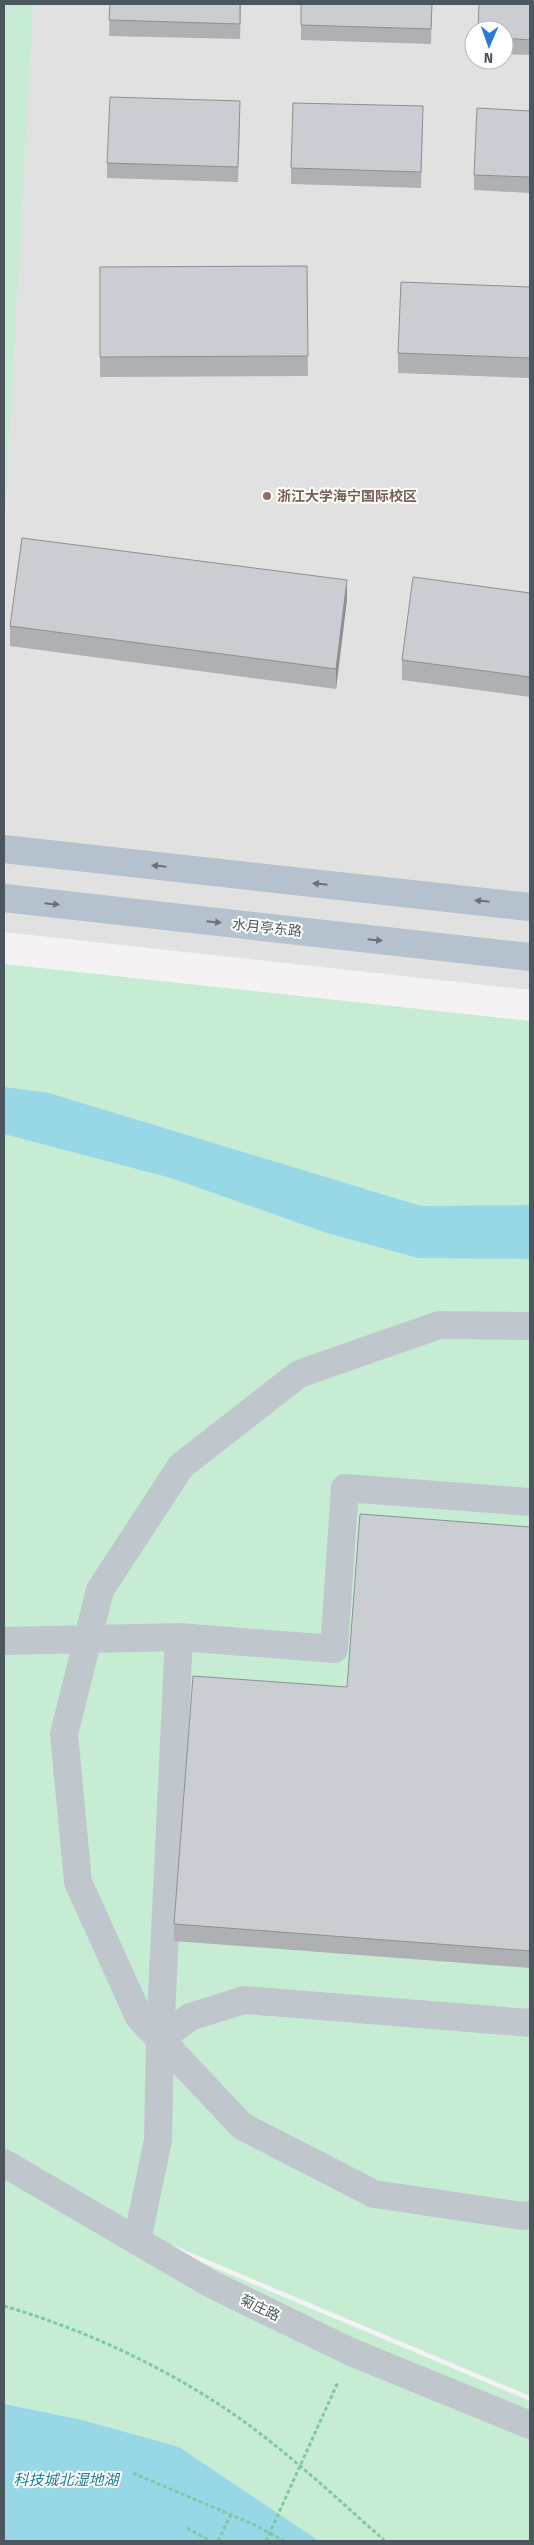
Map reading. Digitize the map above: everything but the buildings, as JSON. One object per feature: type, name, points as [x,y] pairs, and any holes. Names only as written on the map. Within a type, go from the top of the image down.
[{"type":"main road","points":[[4,849],[530,907]]},
{"type":"main road","name":"水月亭东路","points":[[4,898],[530,957]]},
{"type":"street","points":[[530,1326],[440,1325],[298,1374],[181,1466],[100,1590],[64,1734],[78,1882],[139,2017],[242,2126],[374,2194],[522,2216],[530,2214]]},
{"type":"street","points":[[4,1641],[179,1637],[334,1649],[345,1488],[530,1502]]},
{"type":"street","points":[[137,2241],[158,2140],[160,2039],[179,1637]]},
{"type":"street","points":[[160,2039],[190,2017],[244,2000],[530,2023]]},
{"type":"street","name":"菊庄路","points":[[4,2163],[211,2284],[351,2352],[530,2425]]},
{"type":"path","points":[[4,2306],[114,2345],[185,2385],[244,2422],[301,2466],[385,2541]]},
{"type":"path","points":[[266,2541],[351,2352]]},
{"type":"path","points":[[133,2473],[270,2533],[284,2541]]},
{"type":"path","points":[[218,2541],[230,2516]]},
{"type":"path","points":[[187,2528],[210,2541]]},
{"type":"shaded area","name":"浙江大学海宁国际校区","points":[[4,4],[530,4],[530,990],[4,932]]},
{"type":"green space","points":[[4,4],[33,4],[4,537]]},
{"type":"green space","points":[[4,964],[530,1021],[530,2396],[4,2174]]},
{"type":"green space","points":[[4,2179],[530,2401],[530,2541],[4,2541]]},
{"type":"water","points":[[4,1087],[49,1093],[421,1206],[530,1205],[530,1259],[418,1258],[327,1233],[171,1178],[4,1134]]},
{"type":"water","name":"科技城北湿地湖","points":[[4,2404],[82,2420],[179,2447],[319,2541],[4,2541]]},
{"type":"place","name":"浙江大学海宁国际校区","points":[[267,496]]}]
